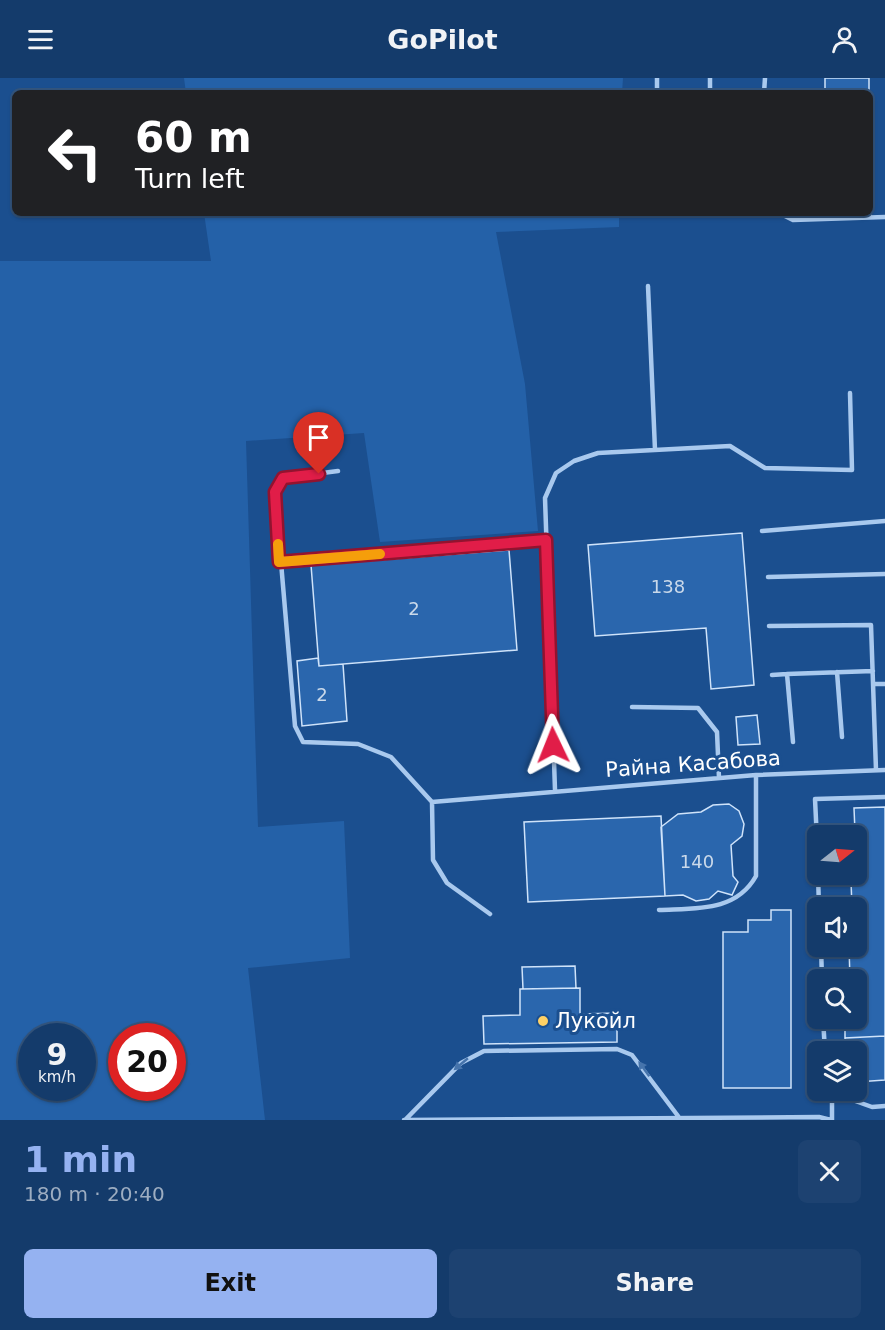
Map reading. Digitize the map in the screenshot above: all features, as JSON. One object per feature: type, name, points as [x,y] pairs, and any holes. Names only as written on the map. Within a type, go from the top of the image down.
[{"type":"lane","points":[[785,216],[793,220],[885,217]]},
{"type":"lane","points":[[648,286],[655,450]]},
{"type":"lane","points":[[555,790],[544,498],[555,473],[574,461],[598,453],[730,446],[765,468],[852,470],[850,393]]},
{"type":"lane","points":[[338,471],[283,478],[275,492],[279,562],[295,726],[303,742],[358,744],[391,757],[432,802],[433,860],[447,884],[490,914]]},
{"type":"lane","points":[[762,531],[885,521]]},
{"type":"lane","points":[[279,562],[546,540]]},
{"type":"lane","points":[[768,577],[885,574]]},
{"type":"lane","points":[[769,626],[871,625],[876,770]]},
{"type":"lane","points":[[771,675],[873,671]]},
{"type":"lane","points":[[837,672],[842,737]]},
{"type":"lane","points":[[787,674],[793,742]]},
{"type":"lane","points":[[873,684],[885,684]]},
{"type":"lane","points":[[632,707],[698,708],[717,732],[719,778]]},
{"type":"lane","name":"Райна Касабова","points":[[432,802],[756,775],[885,770]]},
{"type":"lane","points":[[659,910],[720,906],[736,899],[749,889],[756,876],[756,775]]},
{"type":"lane","points":[[816,825],[815,799],[885,797]]},
{"type":"lane","points":[[405,1120],[460,1063],[484,1051],[617,1049],[632,1055],[678,1116]]},
{"type":"lane","points":[[405,1120],[678,1116],[819,1117],[831,1120],[832,1101]]},
{"type":"lane","points":[[856,1101],[872,1107],[885,1106]]},
{"type":"shaded area","points":[[184,78],[623,78],[622,90],[186,90]]},
{"type":"shaded area","points":[[204,216],[619,216],[619,227],[496,232],[525,384],[538,531],[380,542],[364,433],[246,441],[258,827],[344,821],[350,958],[248,968],[265,1120],[0,1120],[0,261],[211,261]]},
{"type":"building","points":[[825,78],[869,78],[869,90],[825,90]]},
{"type":"building","points":[[871,216],[871,217],[827,217]]},
{"type":"building","points":[[742,533],[754,685],[711,689],[706,628],[595,636],[588,545]]},
{"type":"building","points":[[509,550],[517,650],[319,666],[311,565]]},
{"type":"building","points":[[318,658],[319,666],[343,664],[347,721],[302,726],[297,661]]},
{"type":"building","points":[[757,715],[760,744],[738,745],[736,717]]},
{"type":"building","points":[[729,804],[739,811],[744,824],[742,836],[731,845],[733,876],[738,882],[732,895],[718,891],[709,899],[696,901],[683,895],[665,896],[661,827],[678,814],[701,812],[713,805]]},
{"type":"building","points":[[885,807],[885,1036],[845,1038],[845,1029],[867,1029],[867,969],[850,969],[849,957],[867,957],[867,897],[852,897],[851,885],[867,885],[867,825],[855,825],[854,808]]},
{"type":"building","points":[[661,816],[665,896],[528,902],[524,822]]},
{"type":"building","points":[[771,910],[791,910],[791,1088],[723,1088],[723,932],[748,932],[748,920],[771,920]]},
{"type":"building","points":[[575,966],[576,988],[523,989],[522,967]]},
{"type":"building","points":[[580,988],[580,1014],[617,1013],[617,1042],[484,1044],[483,1016],[520,1015],[520,989]]},
{"type":"building","points":[[885,1036],[885,1080],[867,1081],[867,1041],[845,1041],[845,1038]]},
{"type":"slow traffic","points":[[278,544],[279,562],[380,554]]},
{"type":"place","name":"Лукойл","points":[[543,1021]]},
{"type":"route","points":[[319,474],[283,478],[275,492],[279,562],[546,540],[553,745]]}]
